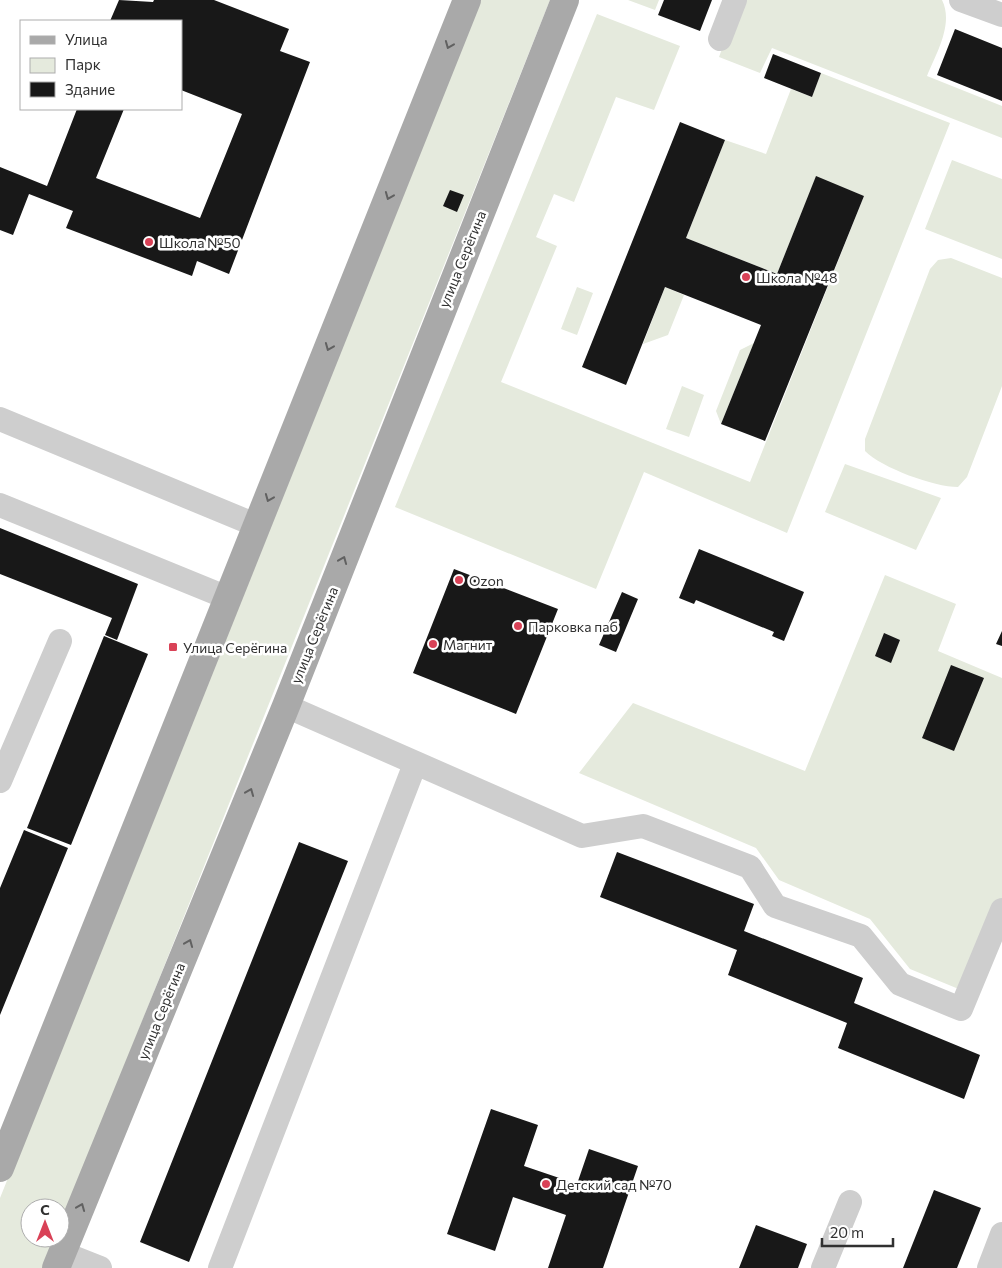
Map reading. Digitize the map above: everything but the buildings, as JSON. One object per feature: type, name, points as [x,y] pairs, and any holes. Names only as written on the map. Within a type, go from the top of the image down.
[{"type":"main road","points":[[0,1168],[467,0]]},
{"type":"main road","name":"улица Серёгина","points":[[59,1261],[286,706],[565,0]]},
{"type":"lane","points":[[720,39],[735,0]]},
{"type":"lane","points":[[961,0],[1002,15]]},
{"type":"lane","points":[[0,419],[258,526]]},
{"type":"lane","points":[[0,505],[228,598]]},
{"type":"lane","points":[[0,781],[60,641]]},
{"type":"lane","points":[[286,706],[582,836],[643,826],[750,867],[775,906],[862,936],[900,984],[961,1009],[1002,910]]},
{"type":"lane","points":[[220,1268],[415,764]]},
{"type":"lane","points":[[823,1268],[850,1202]]},
{"type":"lane","points":[[989,1268],[1002,1234]]},
{"type":"lane","points":[[59,1261],[100,1268]]},
{"type":"green space","points":[[481,0],[550,0],[70,1202],[70,1198],[20,1198],[20,1248],[52,1248],[44,1268],[0,1268],[0,1198]]},
{"type":"green space","points":[[628,0],[659,0],[655,10]]},
{"type":"green space","points":[[740,0],[942,0],[945,9],[945,29],[939,49],[927,76],[1002,106],[1002,138],[772,48],[760,73],[719,57]]},
{"type":"green space","points":[[597,14],[680,46],[654,110],[616,97],[574,202],[554,194],[536,237],[557,246],[501,382],[750,482],[864,196],[816,177],[777,274],[686,238],[725,140],[766,154],[791,89],[812,97],[821,73],[950,123],[787,533],[644,472],[596,589],[395,507]]},
{"type":"green space","points":[[952,160],[1002,179],[1002,259],[925,229]]},
{"type":"green space","points":[[951,258],[1002,278],[1002,386],[967,477],[958,487],[936,484],[896,470],[883,464],[865,451],[865,439],[930,269],[938,260]]},
{"type":"green space","points":[[577,287],[593,293],[577,335],[561,329]]},
{"type":"green space","points":[[665,287],[684,295],[668,335],[643,344]]},
{"type":"green space","points":[[754,343],[721,424],[716,411],[740,350]]},
{"type":"green space","points":[[682,386],[704,395],[689,437],[666,429]]},
{"type":"green space","points":[[845,464],[941,498],[916,550],[825,512]]},
{"type":"green space","points":[[885,575],[956,604],[938,651],[1002,678],[1002,905],[966,992],[910,969],[870,919],[779,880],[756,848],[579,773],[633,703],[805,771]]},
{"type":"place","name":"Школа №50","points":[[149,242]]},
{"type":"place","name":"Школа №48","points":[[746,277]]},
{"type":"place","name":"Ozon","points":[[459,580]]},
{"type":"place","name":"Парковка паб","points":[[518,626]]},
{"type":"place","name":"Магнит","points":[[433,644]]},
{"type":"place","name":"Улица Серёгина","points":[[173,647]]},
{"type":"place","name":"Детский сад №70","points":[[546,1184]]}]
